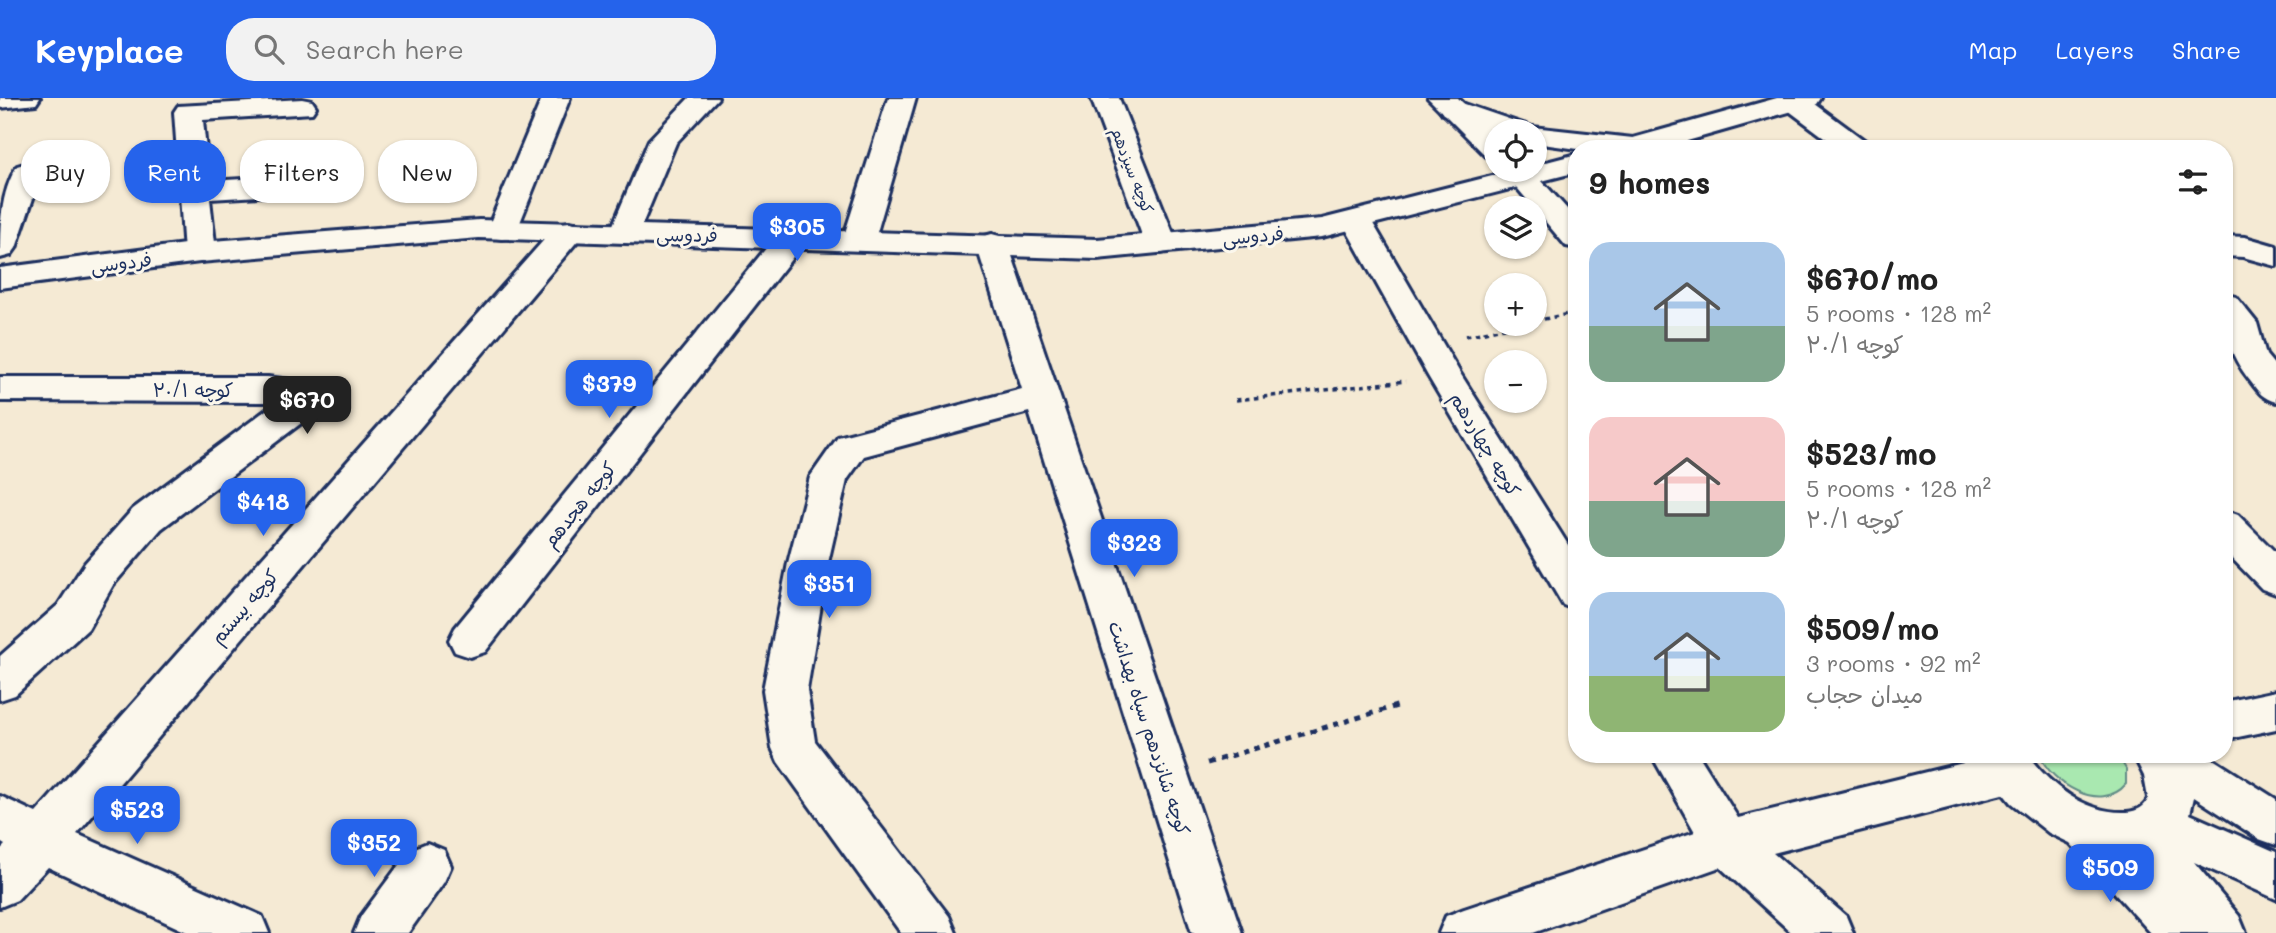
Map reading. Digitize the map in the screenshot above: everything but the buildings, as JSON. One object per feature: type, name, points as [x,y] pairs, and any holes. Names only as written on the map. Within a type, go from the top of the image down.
[{"type":"street","points":[[0,100],[26,98]]},
{"type":"street","points":[[502,230],[556,98]]},
{"type":"street","points":[[625,232],[663,140],[704,98]]},
{"type":"street","points":[[859,239],[902,98]]},
{"type":"street","name":"کوچه سیزدهم","points":[[1105,98],[1161,243]]},
{"type":"street","points":[[1659,140],[1801,100],[1848,140]]},
{"type":"street","points":[[190,140],[186,103],[302,107]]},
{"type":"street","points":[[1447,103],[1489,119]]},
{"type":"street","points":[[1447,103],[1484,138]]},
{"type":"street","points":[[1547,137],[1572,140]]},
{"type":"street","name":"فردوسی","points":[[1547,169],[1568,165]]},
{"type":"street","name":"فردوسی","points":[[3,272],[478,229],[1097,248],[1322,228],[1491,182]]},
{"type":"street","points":[[1527,182],[1568,229]]},
{"type":"street","points":[[3,272],[21,197]]},
{"type":"street","points":[[196,203],[201,252]]},
{"type":"street","name":"کوچه چهاردهم","points":[[1356,220],[1445,376],[1568,579]]},
{"type":"street","name":"کوچه بیستم","points":[[0,884],[41,841],[569,231]]},
{"type":"street","name":"کوچه هجدهم","points":[[471,640],[792,237]]},
{"type":"street","name":"کوچه شانزدهم سپاه بهداشت","points":[[992,244],[1217,933]]},
{"type":"street","points":[[2233,246],[2276,256]]},
{"type":"street","points":[[2233,315],[2240,323],[2250,358],[2276,390]]},
{"type":"street","points":[[0,414],[17,388]]},
{"type":"street","name":"کوچه ۲۰/۱","points":[[0,682],[73,617],[99,574],[147,519],[290,412],[299,392],[268,389],[17,388]]},
{"type":"street","points":[[931,933],[794,748],[785,690],[808,563],[829,477],[850,446],[1042,396]]},
{"type":"street","points":[[2233,534],[2276,578]]},
{"type":"street","points":[[2233,719],[2276,710]]},
{"type":"street","points":[[1678,763],[1727,843],[1828,933]]},
{"type":"street","points":[[1464,933],[1727,843],[2006,763],[2030,794],[2056,813],[2086,827],[2115,834],[2151,828],[2276,876]]},
{"type":"street","points":[[2151,828],[2171,807],[2171,786],[2162,763]]},
{"type":"street","points":[[2180,763],[2276,824]]},
{"type":"street","points":[[0,817],[41,841],[244,933]]},
{"type":"street","points":[[2086,827],[2185,933]]},
{"type":"street","points":[[2151,828],[2221,933]]},
{"type":"street","points":[[379,933],[427,866]]},
{"type":"path","points":[[1547,318],[1568,314]]},
{"type":"path","points":[[1427,344],[1484,332]]},
{"type":"path","points":[[1236,400],[1445,376]]},
{"type":"path","points":[[1166,775],[1400,705]]},
{"type":"green space","points":[[2044,763],[2122,763],[2126,769],[2126,784],[2116,793],[2091,796],[2065,785]]}]
